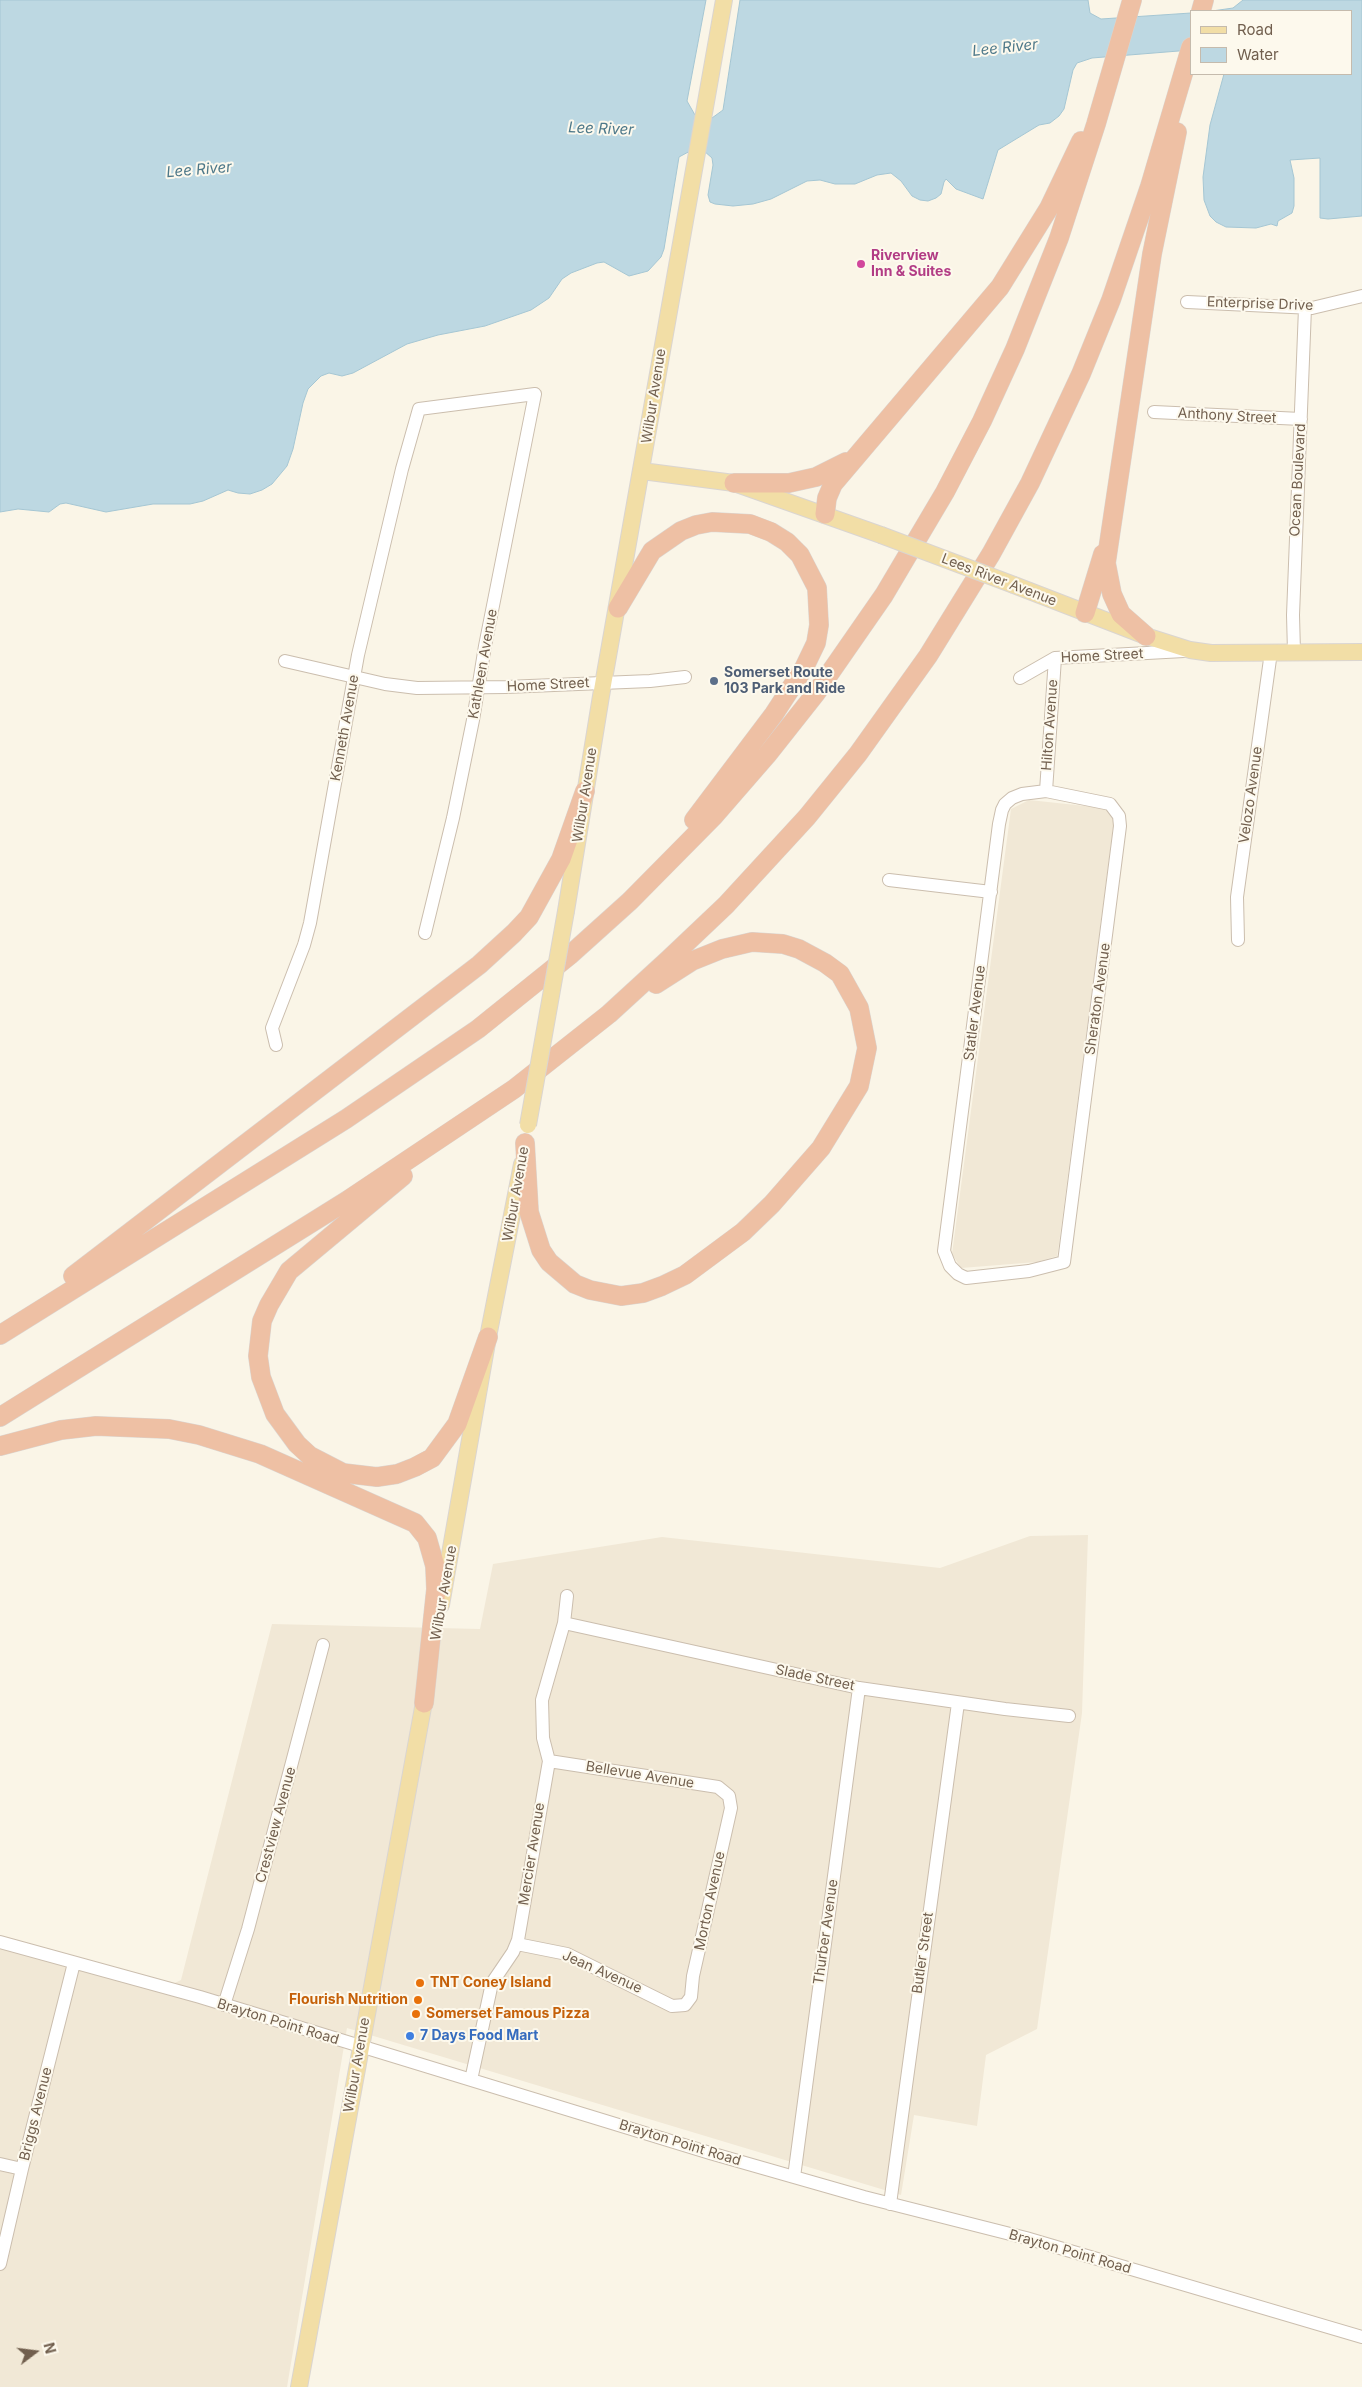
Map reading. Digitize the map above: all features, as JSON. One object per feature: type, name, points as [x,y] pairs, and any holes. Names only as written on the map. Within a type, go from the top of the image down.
[{"type":"highway","points":[[0,1333],[413,1075],[510,1005],[570,955],[630,901],[714,816],[792,725],[862,628],[925,527],[982,421],[1030,312],[1066,215],[1131,3]]},
{"type":"highway","points":[[1146,636],[1121,614],[1112,594],[1106,563],[1151,262],[1176,135],[1187,59]]},
{"type":"highway","points":[[578,1040],[697,933],[787,838],[872,734],[950,622],[1018,504],[1081,374],[1138,224],[1187,59]]},
{"type":"highway","points":[[825,514],[827,498],[833,484],[974,320],[1000,287],[1049,208],[1107,86]]},
{"type":"highway","points":[[734,483],[789,483],[816,477],[843,464],[865,445]]},
{"type":"highway","points":[[1086,613],[1115,510]]},
{"type":"highway","points":[[618,608],[652,550],[681,531],[696,525],[712,522],[750,524],[771,532],[787,542],[800,554],[810,572],[816,588],[819,605],[819,625],[816,643],[804,668],[739,761],[630,901]]},
{"type":"highway","points":[[0,1333],[220,1165],[498,948],[529,917],[540,900],[560,859],[585,791]]},
{"type":"highway","points":[[488,1337],[457,1424],[446,1442],[432,1458],[415,1468],[397,1474],[377,1477],[343,1473],[310,1456],[298,1444],[275,1414],[261,1377],[258,1356],[262,1321],[269,1305],[289,1271],[308,1253],[481,1112],[578,1040],[692,961],[736,944],[768,942],[799,949],[825,963],[840,974],[859,1008],[867,1048],[859,1086],[848,1107],[821,1148],[772,1204],[743,1232],[684,1275],[643,1293],[621,1296],[590,1290],[575,1284],[549,1262],[541,1250],[529,1212],[525,1144]]},
{"type":"highway","points":[[0,1417],[348,1200],[481,1112]]},
{"type":"highway","points":[[0,1446],[61,1430],[96,1426],[169,1429],[199,1435],[260,1454],[415,1523],[427,1538],[435,1566],[436,1582],[424,1703]]},
{"type":"main road","name":"Wilbur Avenue","points":[[299,2387],[362,2048],[488,1337],[525,1144],[724,0]]},
{"type":"main road","name":"Lees River Avenue","points":[[642,471],[734,483],[825,514],[1146,636],[1190,650],[1211,653],[1362,652]]},
{"type":"street","name":"Enterprise Drive","points":[[1187,302],[1312,308],[1362,296]]},
{"type":"street","name":"Ocean Boulevard","points":[[1294,652],[1293,605],[1305,308]]},
{"type":"street","name":"Kenneth Avenue","points":[[276,1045],[272,1028],[304,945],[310,923],[354,676],[402,469],[419,409],[535,394]]},
{"type":"street","name":"Kathleen Avenue","points":[[425,933],[453,818],[535,394]]},
{"type":"street","name":"Anthony Street","points":[[1154,412],[1301,419]]},
{"type":"street","name":"Home Street","points":[[1020,678],[1055,658],[1190,650]]},
{"type":"street","name":"Velozo Avenue","points":[[1238,940],[1238,897],[1271,652]]},
{"type":"street","name":"Hilton Avenue","points":[[1046,791],[1055,658]]},
{"type":"street","name":"Home Street","points":[[285,661],[417,688],[478,688],[650,681],[685,677]]},
{"type":"street","name":"Statler Avenue","points":[[950,1266],[944,1251],[999,824],[1005,804],[1022,794],[1046,791]]},
{"type":"street","name":"Sheraton Avenue","points":[[950,1266],[958,1274],[966,1278],[977,1278],[1029,1271],[1064,1262],[1120,826],[1119,816],[1110,804],[1046,791]]},
{"type":"street","points":[[889,880],[991,892]]},
{"type":"street","name":"Mercier Avenue","points":[[471,2080],[492,1983],[517,1944],[549,1761],[543,1738],[542,1700],[564,1623],[567,1596]]},
{"type":"street","name":"Slade Street","points":[[564,1623],[859,1688],[958,1703],[1069,1716]]},
{"type":"street","name":"Crestview Avenue","points":[[224,2005],[248,1929],[323,1645]]},
{"type":"street","name":"Thurber Avenue","points":[[794,2177],[859,1688]]},
{"type":"street","name":"Butler Street","points":[[890,2204],[958,1703]]},
{"type":"street","name":"Bellevue Avenue","points":[[549,1761],[718,1787],[729,1796]]},
{"type":"street","name":"Morton Avenue","points":[[685,2005],[691,1997],[693,1976],[731,1808],[729,1796]]},
{"type":"street","name":"Brayton Point Road","points":[[0,1942],[224,2005],[794,2177],[890,2204],[1026,2238],[1362,2337]]},
{"type":"street","name":"Jean Avenue","points":[[517,1944],[567,1954],[672,2006],[685,2005]]},
{"type":"street","name":"Briggs Avenue","points":[[0,2264],[74,1963]]},
{"type":"street","points":[[0,2164],[22,2169]]},
{"type":"shaded area","points":[[1029,800],[1104,808],[1114,820],[1059,1244],[1057,1256],[1037,1262],[961,1268],[952,1254],[1011,809]]},
{"type":"shaded area","points":[[1088,1535],[1082,1713],[1037,2029],[986,2055],[977,2126],[914,2115],[901,2195],[347,2028],[287,2387],[0,2387],[0,1948],[158,1991],[181,1980],[272,1624],[480,1629],[493,1564],[662,1537],[940,1568],[1030,1536]]},
{"type":"water","name":"Lee River","points":[[0,0],[706,0],[687,101],[695,115],[712,118],[723,110],[740,0],[1088,0],[1090,13],[1101,19],[1190,13],[1190,50],[1092,58],[1077,63],[1073,70],[1064,109],[1059,116],[1050,123],[1039,125],[998,150],[983,199],[956,189],[946,179],[941,194],[928,201],[920,200],[912,196],[901,181],[891,173],[877,175],[855,184],[835,184],[820,180],[807,181],[771,199],[753,204],[733,206],[715,204],[710,202],[708,195],[713,165],[712,158],[703,150],[692,150],[679,157],[664,249],[661,257],[648,271],[629,276],[604,262],[597,263],[571,273],[562,279],[549,298],[531,310],[485,326],[438,335],[407,344],[353,373],[342,376],[329,373],[321,376],[308,389],[287,466],[272,484],[262,490],[250,494],[228,490],[203,501],[190,504],[153,504],[106,512],[66,503],[60,504],[49,512],[18,509],[0,512]]},
{"type":"water","points":[[1243,0],[1362,0],[1362,216],[1320,218],[1320,158],[1290,160],[1294,178],[1294,206],[1292,213],[1278,221],[1277,226],[1271,224],[1256,228],[1226,227],[1216,222],[1210,216],[1204,200],[1203,177],[1210,125],[1224,75],[1352,75],[1352,10],[1219,10],[1233,8]]},
{"type":"place","name":"Riverview Inn & Suites","points":[[861,264]]},
{"type":"place","name":"Somerset Route 103 Park and Ride","points":[[714,681]]},
{"type":"place","name":"TNT Coney Island","points":[[420,1983]]},
{"type":"place","name":"Flourish Nutrition","points":[[418,2000]]},
{"type":"place","name":"Somerset Famous Pizza","points":[[416,2014]]},
{"type":"place","name":"7 Days Food Mart","points":[[410,2036]]}]
